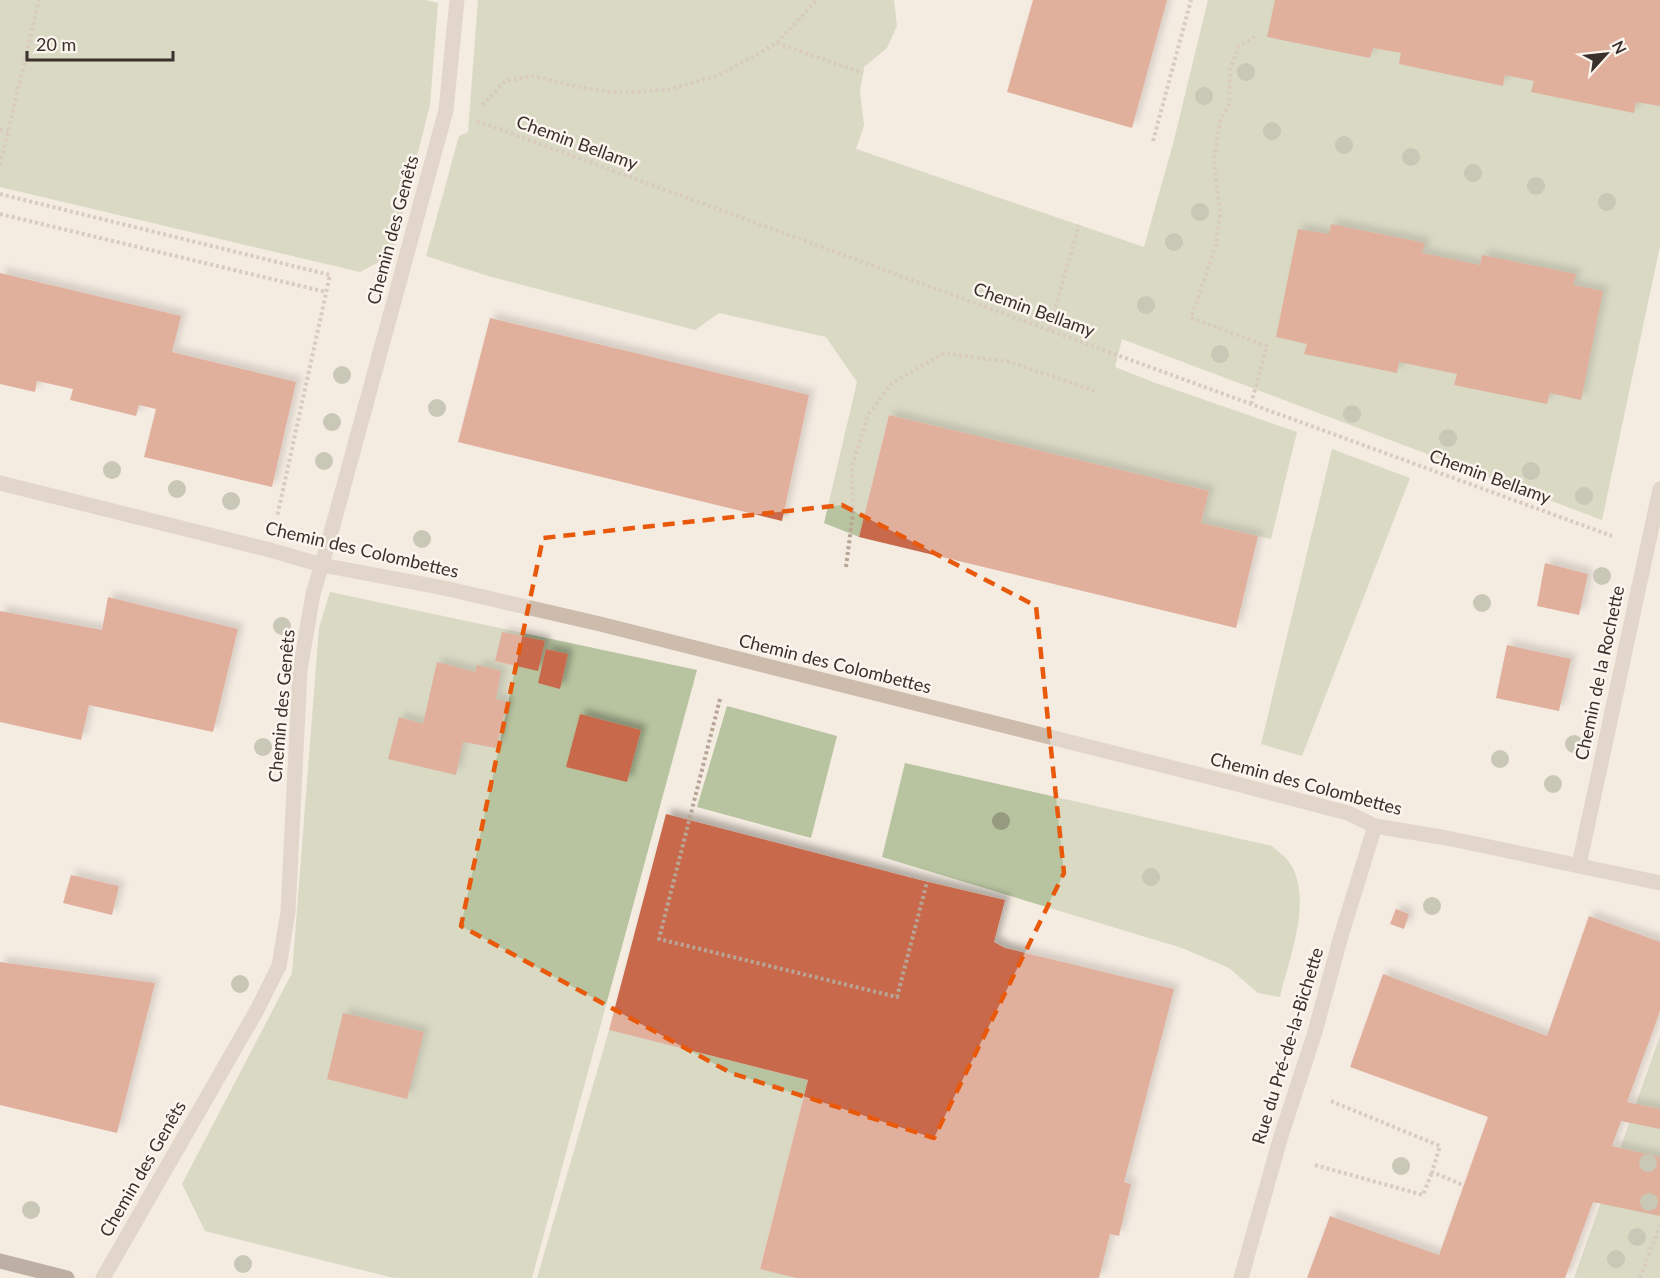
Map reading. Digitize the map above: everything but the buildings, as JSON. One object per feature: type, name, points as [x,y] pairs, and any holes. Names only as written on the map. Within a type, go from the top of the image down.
[{"type":"main road","points":[[0,1261],[67,1278]]},
{"type":"street","name":"Chemin des Genêts","points":[[103,1278],[257,1010],[279,966],[288,912],[300,670],[313,594],[446,110],[457,0]]},
{"type":"street","name":"Chemin des Colombettes","points":[[0,483],[259,547],[322,565],[444,588],[578,619],[1348,813],[1375,826],[1447,838],[1660,883]]},
{"type":"street","name":"Chemin de la Rochette","points":[[1579,865],[1660,489]]},
{"type":"street","name":"Rue du Pré-de-la-Bichette","points":[[1241,1278],[1281,1136],[1315,1032],[1341,936],[1375,826]]},
{"type":"path","points":[[0,165],[39,0]]},
{"type":"path","points":[[468,118],[505,81],[533,76],[588,89],[624,93],[670,89],[717,76],[777,43],[817,0]]},
{"type":"path","points":[[1153,141],[1191,0]]},
{"type":"path","points":[[1251,404],[1267,346],[1191,318],[1216,245],[1220,213],[1214,160],[1220,121],[1229,104],[1230,69],[1239,46],[1258,35]]},
{"type":"path","points":[[777,43],[863,73]]},
{"type":"path","name":"Chemin Bellamy","points":[[446,110],[1612,536]]},
{"type":"path","points":[[0,130],[8,131]]},
{"type":"path","points":[[0,194],[330,275],[275,526]]},
{"type":"path","points":[[0,214],[326,292]]},
{"type":"path","points":[[1048,330],[1079,225]]},
{"type":"path","points":[[846,567],[854,512],[852,467],[868,415],[892,383],[944,353],[1010,362],[1095,391]]},
{"type":"path","points":[[720,699],[659,939],[897,997],[927,882]]},
{"type":"path","points":[[1315,1165],[1423,1195],[1440,1146],[1331,1101]]},
{"type":"path","points":[[1432,1172],[1463,1185]]},
{"type":"path","points":[[1641,1278],[1660,1226]]},
{"type":"highlighted area","points":[[842,505],[1036,606],[1064,873],[934,1138],[731,1073],[461,926],[543,538]]},
{"type":"green space","points":[[0,0],[426,0],[438,3],[430,105],[392,255],[360,272],[0,187]]},
{"type":"green space","points":[[478,0],[894,0],[897,26],[887,48],[864,67],[860,92],[864,125],[856,149],[1144,247],[1173,144],[1208,0],[1660,0],[1660,246],[1602,520],[1122,339],[1115,367],[1297,432],[1271,539],[1201,523],[1209,491],[889,415],[859,537],[824,523],[857,382],[826,337],[719,313],[695,330],[488,276],[426,256],[459,136],[468,132]]},
{"type":"green space","points":[[1332,449],[1410,478],[1302,756],[1261,744]]},
{"type":"green space","points":[[330,592],[697,670],[532,1278],[394,1278],[205,1231],[182,1184],[292,973],[319,628]]},
{"type":"green space","points":[[727,706],[837,736],[811,838],[697,807]]},
{"type":"green space","points":[[905,763],[1272,846],[1289,862],[1296,876],[1300,910],[1280,997],[1258,993],[1229,968],[1182,948],[882,857]]},
{"type":"green space","points":[[609,1030],[808,1080],[760,1268],[796,1278],[537,1278]]},
{"type":"green space","points":[[1660,1036],[1660,1278],[1574,1278]]}]
